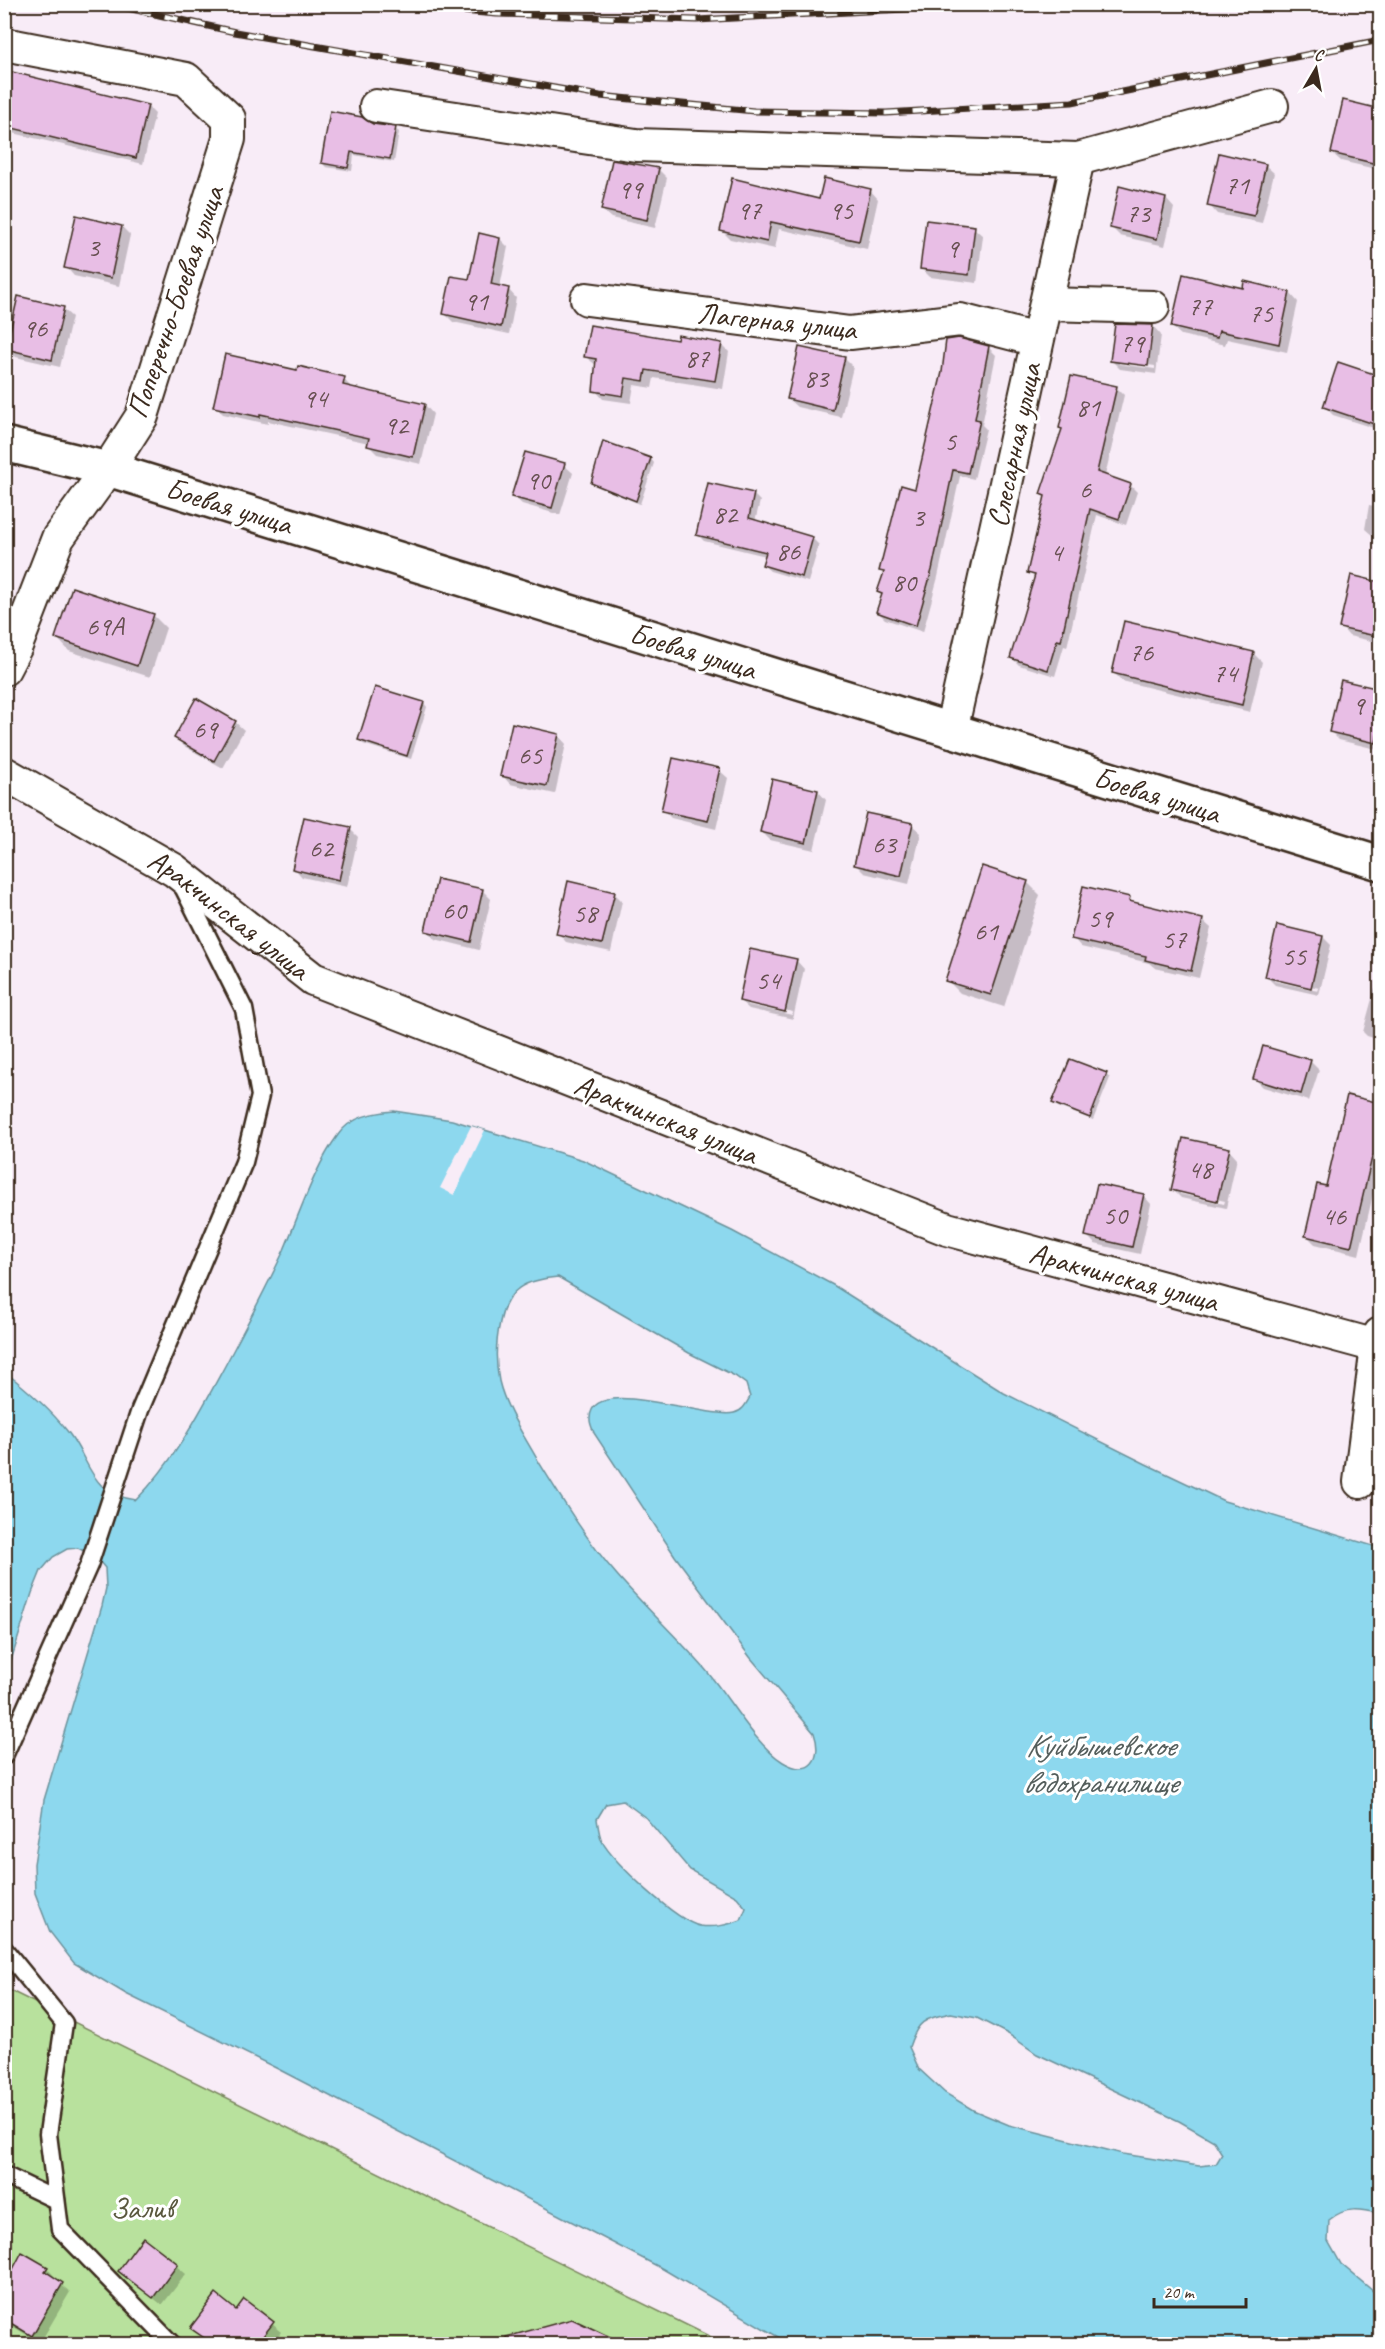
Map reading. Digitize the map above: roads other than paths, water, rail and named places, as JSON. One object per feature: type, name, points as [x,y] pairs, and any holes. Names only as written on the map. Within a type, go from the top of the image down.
[{"type":"main road","name":"Боевая улица","points":[[4,444],[108,469],[1380,863]]},
{"type":"street","name":"Поперечно-Боевая улица","points":[[4,44],[186,80],[229,119],[229,140],[142,416],[108,469],[58,538],[16,646],[4,669]]},
{"type":"street","points":[[376,106],[636,145],[1078,159],[1272,106]]},
{"type":"street","name":"Слесарная улица","points":[[951,731],[1078,159]]},
{"type":"street","name":"Лагерная улица","points":[[587,299],[850,333],[960,320],[1037,339]]},
{"type":"street","points":[[1046,304],[1153,307]]},
{"type":"street","name":"Аракчинская улица","points":[[4,773],[174,870],[313,980],[947,1229],[1379,1342]]},
{"type":"street","points":[[1359,1482],[1379,1342]]},
{"type":"lane","points":[[4,1756],[88,1565],[140,1410],[243,1162],[260,1096],[244,1009],[174,870]]},
{"type":"lane","points":[[4,1949],[64,2023],[48,2134],[60,2229],[172,2344]]},
{"type":"lane","points":[[4,2175],[56,2200]]},
{"type":"water","name":"Куйбышевское водохранилище","points":[[394,1111],[452,1120],[583,1160],[732,1231],[833,1285],[1004,1393],[1146,1464],[1224,1501],[1380,1548],[1380,2214],[1353,2210],[1341,2212],[1329,2220],[1328,2241],[1341,2264],[1380,2297],[1380,2344],[790,2344],[663,2269],[276,2068],[126,1994],[74,1963],[50,1932],[35,1893],[34,1864],[44,1800],[102,1606],[106,1588],[105,1568],[96,1557],[78,1548],[67,1549],[53,1557],[41,1571],[32,1593],[5,1680],[5,1372],[38,1400],[68,1432],[100,1484],[121,1497],[136,1500],[175,1452],[206,1400],[270,1279],[330,1147],[343,1129],[356,1120],[370,1114]],"holes":[[[558,1277],[746,1384],[750,1397],[746,1405],[734,1413],[720,1413],[651,1401],[608,1400],[595,1406],[590,1422],[594,1433],[675,1556],[750,1657],[814,1733],[817,1751],[812,1763],[807,1767],[801,1768],[783,1762],[762,1744],[704,1668],[606,1562],[565,1504],[510,1411],[499,1381],[497,1366],[498,1337],[503,1310],[507,1301],[519,1288],[546,1278]],[[623,1801],[646,1818],[690,1870],[737,1897],[746,1908],[741,1920],[721,1926],[700,1926],[662,1903],[618,1863],[602,1841],[597,1819],[606,1804]],[[951,2013],[977,2018],[1008,2034],[1037,2054],[1179,2121],[1214,2141],[1222,2154],[1216,2164],[1199,2166],[1123,2154],[1009,2125],[973,2110],[945,2093],[919,2069],[909,2047],[919,2026],[928,2019]]]},
{"type":"railway","points":[[110,4],[235,32],[600,96],[754,111],[886,113],[1072,102],[1380,40]]},
{"type":"railway","points":[[376,4],[497,14],[697,20],[923,8],[953,4]]},
{"type":"park label","name":"Залив","points":[[142,2208]]}]
